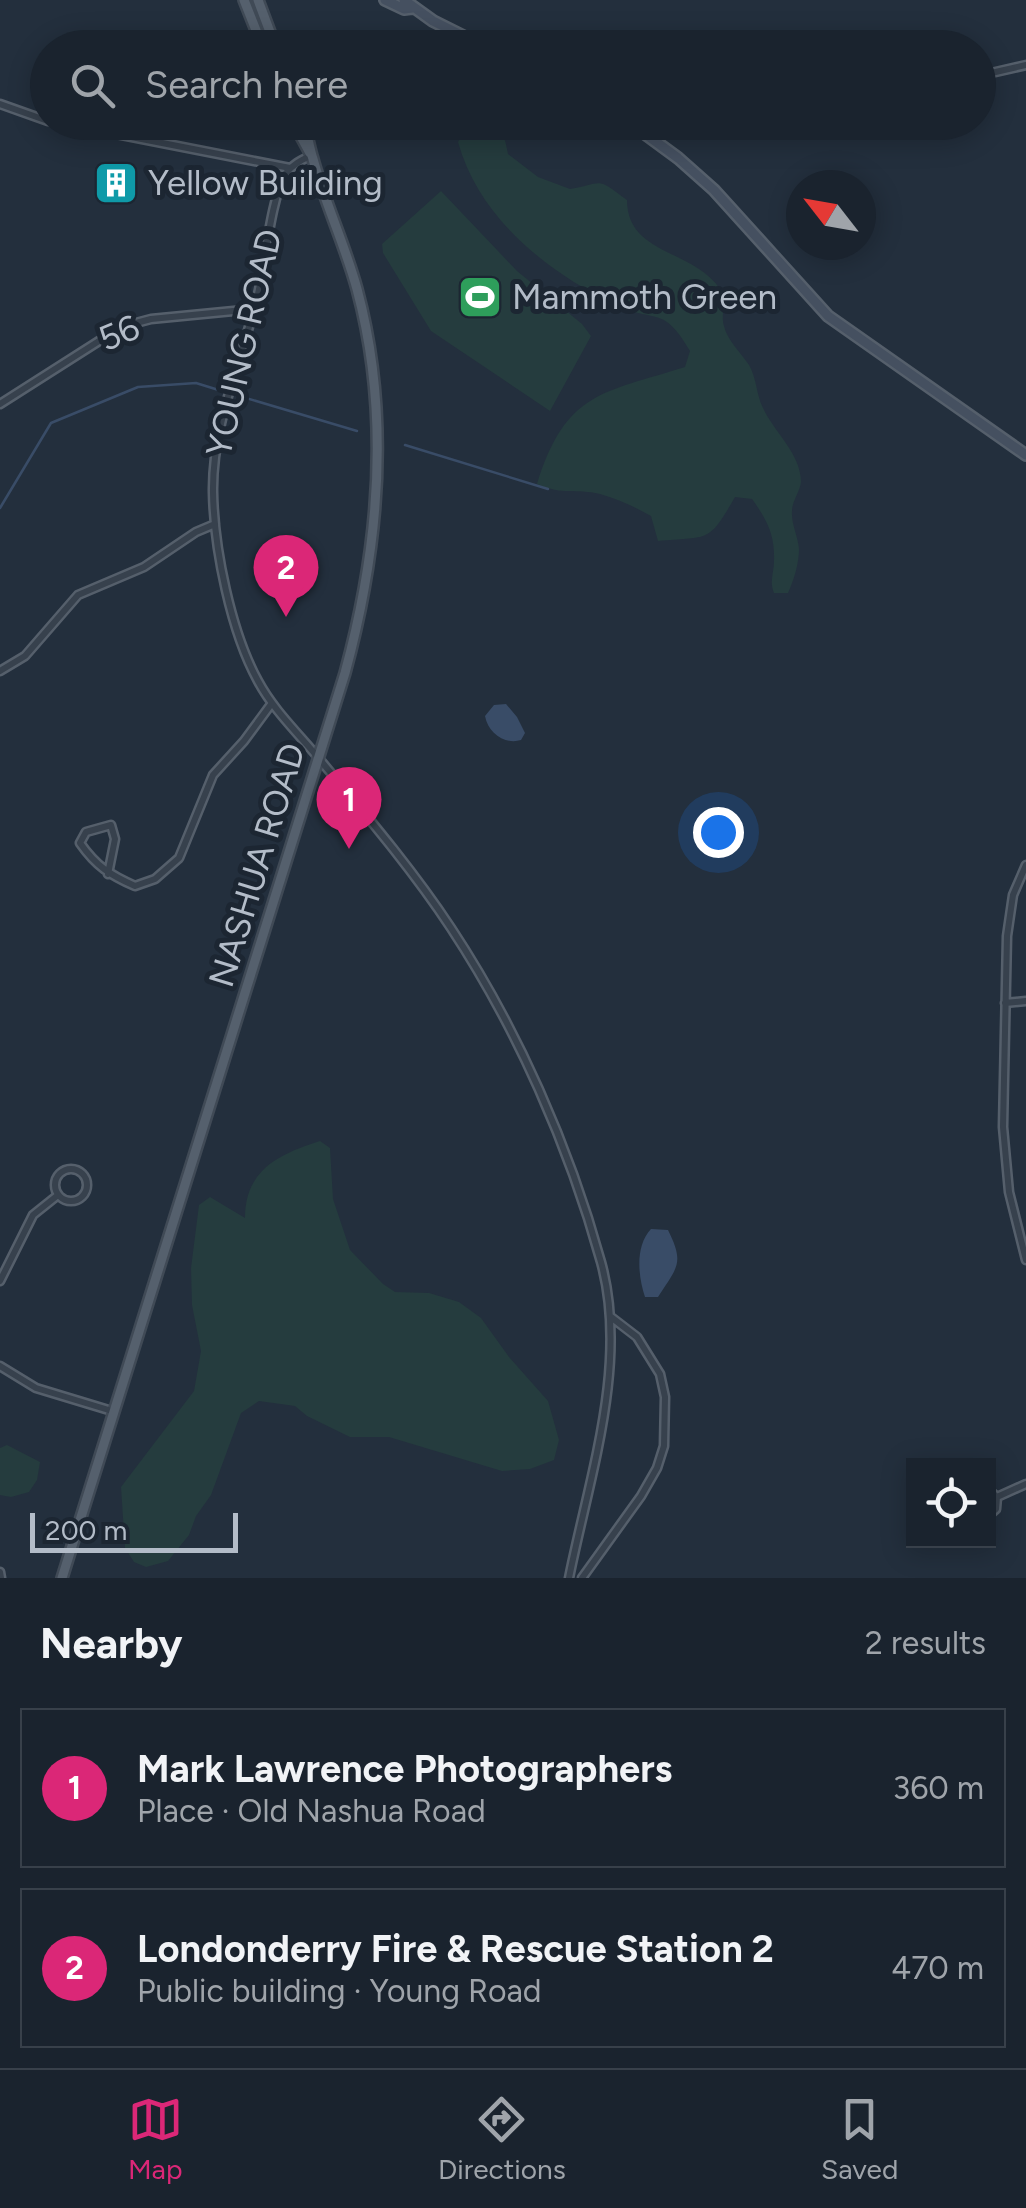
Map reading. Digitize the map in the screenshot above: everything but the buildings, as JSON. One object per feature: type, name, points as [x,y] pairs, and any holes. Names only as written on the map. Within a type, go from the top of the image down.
[{"type":"main road","points":[[244,0],[256,30]]},
{"type":"main road","points":[[258,0],[269,30]]},
{"type":"main road","points":[[385,0],[404,9],[412,8]]},
{"type":"main road","points":[[404,0],[453,30]]},
{"type":"main road","name":"NASHUA ROAD","points":[[304,140],[312,156]]},
{"type":"main road","name":"NASHUA ROAD","points":[[62,1578],[319,758],[363,604],[375,523],[377,433],[370,352],[348,259],[308,140]]},
{"type":"main road","points":[[654,140],[714,190],[828,316],[1026,455]]},
{"type":"street","points":[[996,72],[1026,65]]},
{"type":"street","points":[[0,104],[30,115]]},
{"type":"street","points":[[148,140],[290,168],[312,156]]},
{"type":"street","name":"YOUNG ROAD","points":[[290,168],[280,187],[254,309],[216,448],[215,524],[252,669],[272,703],[423,888],[467,954],[550,1119],[600,1256],[611,1316],[610,1376],[569,1578]]},
{"type":"street","name":"56","points":[[0,404],[120,327],[151,318],[254,309]]},
{"type":"street","points":[[0,671],[31,650],[78,596],[144,567],[215,524]]},
{"type":"street","points":[[108,874],[115,839],[110,825],[86,832],[80,842],[94,864],[108,874],[135,886],[155,880],[178,858],[213,775],[244,742],[272,703]]},
{"type":"street","points":[[1026,865],[1010,911],[1004,1152],[1012,1208],[1026,1260]]},
{"type":"street","points":[[1005,1003],[1026,1002]]},
{"type":"street","points":[[74,1170],[85,1178],[86,1190],[80,1199],[68,1201],[58,1194],[56,1185],[62,1173],[74,1170]]},
{"type":"street","points":[[0,1281],[34,1215],[58,1194]]},
{"type":"street","points":[[582,1578],[650,1483],[664,1446],[665,1398],[660,1374],[637,1337],[611,1316]]},
{"type":"street","points":[[0,1366],[36,1388],[112,1411]]},
{"type":"street","points":[[996,1509],[997,1497],[1026,1484]]},
{"type":"green space","points":[[505,140],[508,154],[538,177],[570,189],[600,183],[610,187],[627,200],[630,218],[649,242],[694,266],[720,289],[726,331],[749,365],[763,408],[800,472],[792,511],[799,554],[788,593],[774,593],[771,535],[752,499],[735,497],[719,523],[706,535],[658,541],[651,516],[633,506],[600,494],[555,490],[537,484],[548,453],[575,413],[610,391],[685,367],[690,351],[665,321],[630,311],[590,292],[519,240],[482,195],[458,142]]},
{"type":"green space","name":"Mammoth Green","points":[[441,191],[517,271],[582,324],[591,336],[550,411],[431,331],[383,253],[382,244]]},
{"type":"green space","points":[[320,1141],[330,1148],[333,1199],[350,1250],[395,1292],[429,1293],[459,1302],[481,1318],[548,1401],[559,1440],[554,1460],[530,1469],[502,1471],[389,1437],[350,1437],[295,1406],[259,1401],[241,1413],[211,1495],[196,1516],[189,1535],[168,1561],[146,1567],[134,1562],[125,1548],[121,1487],[194,1391],[201,1351],[192,1305],[191,1268],[199,1205],[210,1197],[245,1218],[251,1188],[267,1166]]},
{"type":"green space","points":[[7,1445],[40,1462],[37,1480],[29,1492],[11,1497],[0,1495],[0,1448]]},
{"type":"water","points":[[506,704],[525,733],[521,740],[503,739],[487,722],[485,716],[494,705]]},
{"type":"water","points":[[651,1229],[668,1230],[677,1258],[674,1272],[658,1297],[645,1297],[640,1271],[642,1244]]},
{"type":"waterway","points":[[0,508],[51,423],[138,387],[196,383],[225,392]]},
{"type":"waterway","points":[[236,395],[357,431]]},
{"type":"waterway","points":[[405,445],[548,489]]},
{"type":"place","name":"Yellow Building","points":[[116,183]]},
{"type":"place","name":"Mammoth Green","points":[[480,297]]},
{"type":"place","name":"Londonderry Fire & Rescue Station 2","points":[[286,617]]},
{"type":"place","name":"Mark Lawrence Photographers","points":[[349,849]]}]
